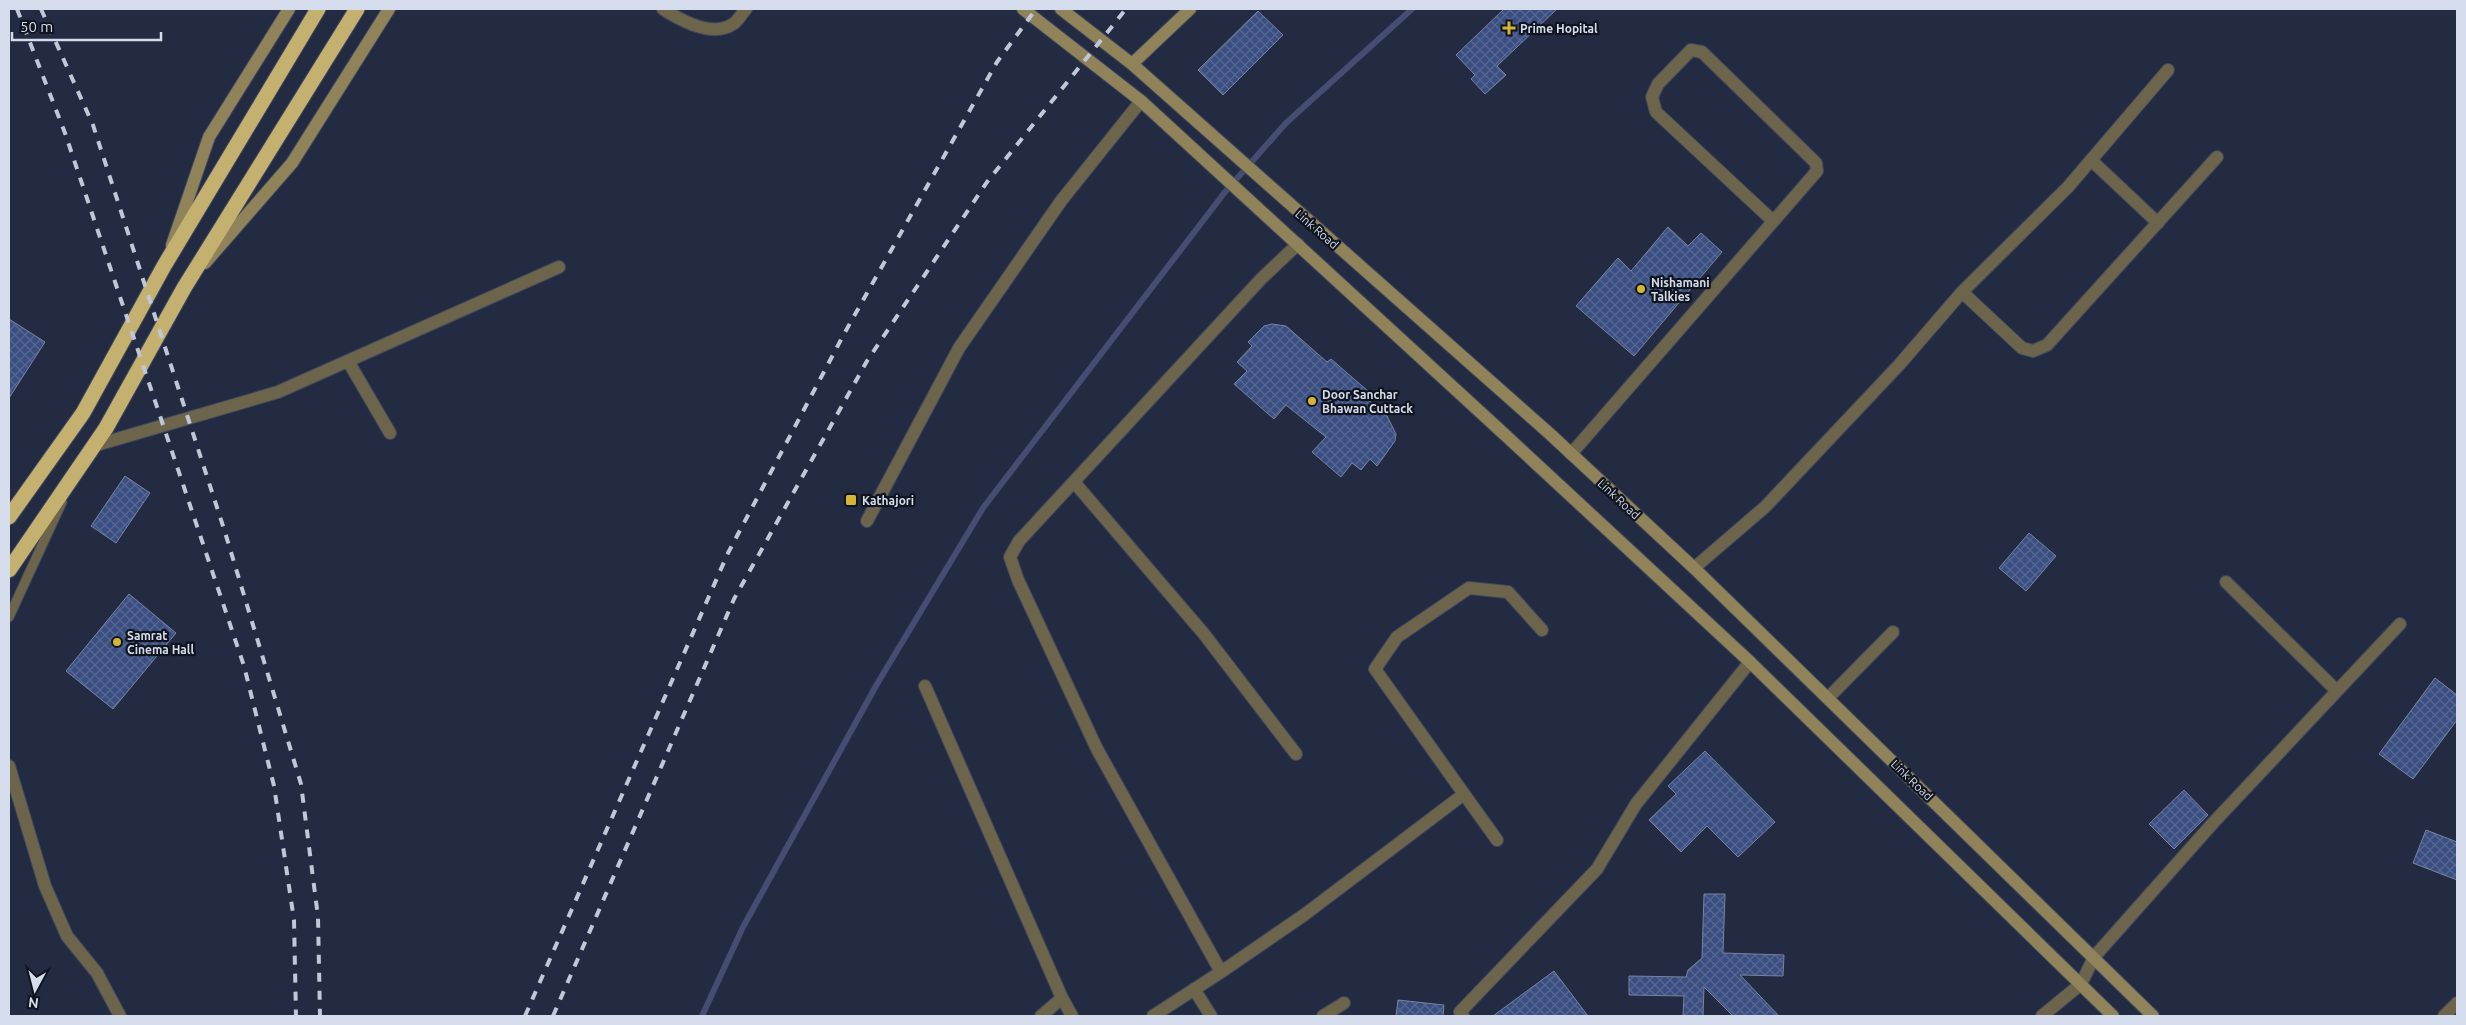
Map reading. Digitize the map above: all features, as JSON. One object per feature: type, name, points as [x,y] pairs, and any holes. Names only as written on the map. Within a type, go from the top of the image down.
[{"type":"highway","points":[[9,517],[83,414],[164,266],[318,9]]},
{"type":"highway","points":[[9,570],[106,428],[184,288],[357,9]]},
{"type":"main road","points":[[164,266],[209,137],[289,9]]},
{"type":"main road","points":[[184,288],[292,162],[389,9]]},
{"type":"main road","name":"Link Road","points":[[1022,9],[1140,101],[1298,244],[1750,662],[2113,1016]]},
{"type":"main road","name":"Link Road","points":[[1061,9],[1132,64],[1571,454],[1694,568],[2153,1016]]},
{"type":"main road","points":[[1132,64],[1190,9]]},
{"type":"street","points":[[663,9],[681,20],[711,30],[733,24],[746,9]]},
{"type":"street","points":[[1571,454],[1815,174],[1816,163],[1702,52],[1691,50],[1658,84],[1652,97],[1656,112],[1773,221]]},
{"type":"street","points":[[1694,568],[1765,508],[1899,365],[1962,292],[2068,187],[2168,70]]},
{"type":"street","points":[[867,521],[959,348],[1062,201],[1140,101]]},
{"type":"street","points":[[1962,292],[2022,348],[2033,351],[2047,345],[2218,157]]},
{"type":"street","points":[[2091,160],[2158,223]]},
{"type":"street","points":[[1221,972],[1097,749],[1018,580],[1010,557],[1019,541],[1260,279],[1298,244]]},
{"type":"street","points":[[93,446],[278,392],[560,266]]},
{"type":"street","points":[[348,361],[390,433]]},
{"type":"street","points":[[1074,482],[1204,634],[1296,754]]},
{"type":"street","points":[[2226,582],[2337,691]]},
{"type":"street","points":[[1497,840],[1376,669],[1397,637],[1470,588],[1508,592],[1542,630]]},
{"type":"street","points":[[2042,1016],[2081,984],[2094,957],[2213,824],[2400,624]]},
{"type":"street","points":[[1828,698],[1893,632]]},
{"type":"street","points":[[1463,1016],[1460,1012],[1597,869],[1636,804],[1750,662]]},
{"type":"street","points":[[925,686],[1062,998],[1072,1016]]},
{"type":"street","points":[[9,766],[45,886],[67,936],[97,973],[120,1016]]},
{"type":"street","points":[[1153,1016],[1304,915],[1464,794]]},
{"type":"street","points":[[1194,989],[1211,1016]]},
{"type":"street","points":[[1041,1016],[1062,998]]},
{"type":"street","points":[[1323,1016],[1344,1003]]},
{"type":"street","points":[[2444,1016],[2457,1004]]},
{"type":"lane","points":[[9,506],[50,458]]},
{"type":"lane","points":[[9,617],[77,470]]},
{"type":"building","points":[[1504,9],[1557,9],[1497,66],[1506,75],[1485,94],[1471,79],[1475,75],[1456,55]]},
{"type":"building","points":[[1258,11],[1283,35],[1223,95],[1198,70]]},
{"type":"building","name":"Nishamani Talkies","points":[[1668,227],[1688,246],[1701,233],[1722,252],[1634,356],[1576,306],[1618,258],[1631,271]]},
{"type":"building","points":[[9,319],[45,342],[9,398]]},
{"type":"building","name":"Door Sanchar Bhawan Cuttack","points":[[1272,324],[1286,326],[1327,362],[1331,359],[1369,392],[1365,397],[1387,416],[1396,434],[1395,441],[1377,466],[1370,459],[1361,470],[1352,463],[1341,477],[1312,452],[1326,437],[1286,405],[1274,419],[1234,384],[1247,371],[1237,362],[1252,346],[1248,342],[1264,326]]},
{"type":"building","points":[[125,476],[150,493],[116,543],[91,526]]},
{"type":"building","points":[[2029,533],[2056,556],[2026,591],[1999,568]]},
{"type":"building","points":[[129,594],[176,633],[113,709],[66,671]]},
{"type":"building","points":[[2435,678],[2457,695],[2457,720],[2413,779],[2379,754]]},
{"type":"building","points":[[1705,751],[1775,822],[1738,857],[1707,826],[1681,852],[1649,820],[1676,794],[1668,786]]},
{"type":"building","points":[[2184,790],[2208,815],[2174,849],[2149,824]]},
{"type":"building","points":[[2426,830],[2457,842],[2457,880],[2413,863]]},
{"type":"building","points":[[1704,894],[1725,894],[1723,953],[1784,955],[1783,976],[1740,975],[1779,1016],[1733,1016],[1704,987],[1703,1016],[1683,1016],[1684,996],[1629,995],[1629,976],[1686,977],[1688,970],[1702,958]]},
{"type":"building","points":[[1554,971],[1588,1016],[1493,1016]]},
{"type":"building","points":[[1398,1000],[1444,1005],[1443,1016],[1396,1016]]},
{"type":"waterway","points":[[702,1016],[743,927],[877,684],[983,508],[1225,192],[1286,123],[1412,9]]},
{"type":"railway","points":[[17,9],[65,133],[244,666],[274,786],[294,920],[296,1016]]},
{"type":"railway","points":[[41,9],[93,125],[224,529],[301,784],[318,917],[320,1016]]},
{"type":"railway","points":[[525,1016],[728,553],[844,334],[997,62],[1036,9]]},
{"type":"railway","points":[[553,1016],[734,599],[867,361],[987,182],[1126,9]]},
{"type":"place","name":"Prime Hopital","points":[[1509,28]]},
{"type":"place","name":"Nishamani Talkies","points":[[1641,289]]},
{"type":"place","name":"Door Sanchar Bhawan Cuttack","points":[[1312,401]]},
{"type":"place","name":"Kathajori","points":[[851,500]]},
{"type":"place","name":"Samrat Cinema Hall","points":[[117,642]]}]
